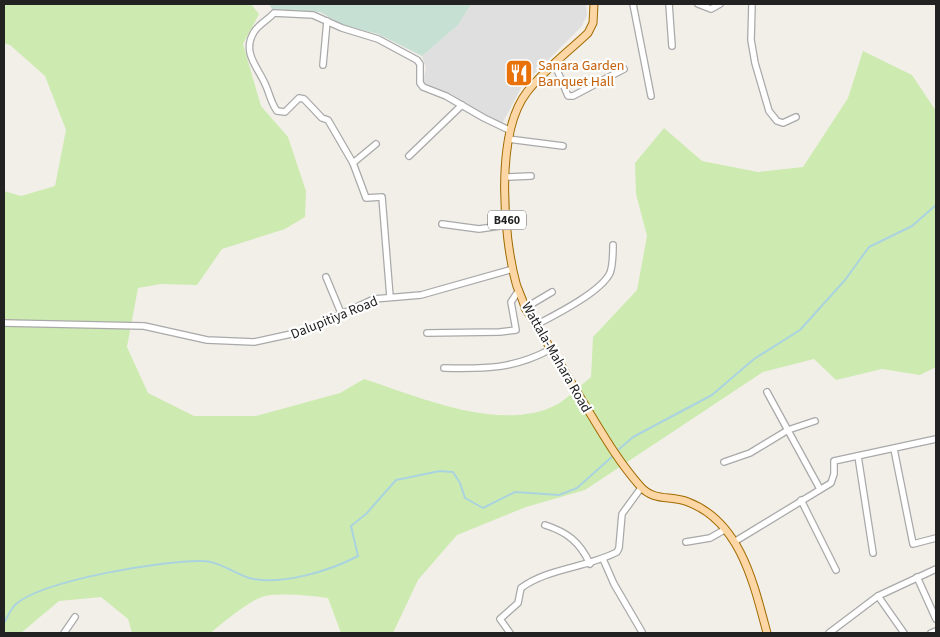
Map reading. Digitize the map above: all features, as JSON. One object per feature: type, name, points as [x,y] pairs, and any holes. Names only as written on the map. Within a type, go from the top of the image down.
[{"type":"main road","name":"Wattala-Mahara Road","points":[[594,4],[593,23],[588,33],[527,92],[509,130],[506,176],[508,225],[513,269],[525,308],[621,464],[642,488],[658,498],[680,500],[696,506],[724,530],[734,542],[749,570],[767,633]]},
{"type":"street","points":[[634,4],[651,96]]},
{"type":"street","points":[[669,4],[672,46]]},
{"type":"street","points":[[698,4],[711,9],[720,4]]},
{"type":"street","points":[[752,4],[751,40],[755,63],[769,112],[777,121],[783,123],[796,117]]},
{"type":"street","points":[[390,297],[382,197],[366,198],[353,163],[328,120],[322,118],[304,99],[299,98],[285,112],[277,111],[270,100],[266,85],[254,68],[248,49],[254,31],[274,13],[312,15],[378,39],[417,60],[420,64],[420,83],[423,87],[462,104],[484,118],[509,130]]},
{"type":"street","points":[[323,65],[327,21]]},
{"type":"street","points":[[555,65],[568,96],[573,96],[624,69]]},
{"type":"street","points":[[408,156],[462,104]]},
{"type":"street","points":[[508,139],[563,146]]},
{"type":"street","points":[[353,163],[376,144]]},
{"type":"street","points":[[506,176],[531,176]]},
{"type":"street","points":[[442,224],[479,229],[508,225]]},
{"type":"street","points":[[536,325],[587,295],[608,276],[611,271],[613,245]]},
{"type":"street","name":"Dalupitiya Road","points":[[4,323],[144,326],[198,339],[254,342],[305,331],[374,299],[421,295],[513,269]]},
{"type":"street","points":[[326,277],[341,313]]},
{"type":"street","points":[[427,333],[516,330],[511,302],[519,290]]},
{"type":"street","points":[[525,308],[552,292]]},
{"type":"street","points":[[444,368],[499,368],[530,361],[551,349]]},
{"type":"street","points":[[767,392],[820,489]]},
{"type":"street","points":[[724,462],[750,453],[788,430],[815,421]]},
{"type":"street","points":[[734,542],[831,483],[834,474],[834,461],[936,439]]},
{"type":"street","points":[[894,449],[913,544],[936,538]]},
{"type":"street","points":[[858,456],[873,553]]},
{"type":"street","points":[[510,633],[500,619],[518,603],[521,588],[534,579],[603,559],[619,548],[622,514],[642,488]]},
{"type":"street","points":[[801,500],[836,570]]},
{"type":"street","points":[[545,525],[562,531],[574,539],[590,564]]},
{"type":"street","points":[[686,542],[710,538],[724,530]]},
{"type":"street","points":[[603,559],[614,584],[642,632]]},
{"type":"street","points":[[828,633],[878,596],[936,570]]},
{"type":"street","points":[[917,577],[936,619]]},
{"type":"street","points":[[878,596],[904,633]]},
{"type":"street","points":[[64,633],[75,617]]},
{"type":"street","points":[[931,633],[936,631]]},
{"type":"shaded area","points":[[471,4],[586,4],[587,15],[582,26],[522,86],[503,122],[500,123],[488,118],[451,94],[425,85],[423,81],[426,68],[422,56],[458,25]]},
{"type":"green space","points":[[4,4],[251,4],[259,14],[243,44],[261,106],[288,137],[306,191],[305,217],[285,229],[222,249],[197,285],[161,284],[138,288],[127,347],[148,393],[194,416],[256,416],[340,393],[364,379],[435,403],[487,414],[512,415],[536,412],[558,404],[591,377],[593,337],[637,290],[647,236],[636,194],[635,163],[664,128],[702,161],[758,172],[803,167],[848,98],[863,51],[912,75],[936,111],[936,367],[920,375],[882,369],[836,380],[814,359],[763,372],[585,490],[526,507],[457,535],[418,580],[393,633],[341,633],[328,598],[285,595],[256,599],[211,633],[132,633],[128,619],[101,597],[59,601],[21,633],[4,633],[4,191],[21,196],[55,186],[66,130],[45,76],[10,45],[4,43]]},
{"type":"green space","points":[[269,4],[471,4],[458,25],[422,56],[378,34],[343,25],[320,12],[272,9]]},
{"type":"waterway","points":[[617,451],[633,437],[712,395],[754,359],[800,330],[845,280],[869,247],[912,226],[936,205]]},
{"type":"waterway","points":[[4,623],[14,606],[30,595],[77,580],[134,568],[202,561],[220,565],[249,578],[261,580],[290,579],[305,576],[334,567],[358,556],[351,526],[366,514],[396,480],[440,471],[453,472],[460,483],[465,498],[483,508],[515,492],[559,495],[577,488],[614,455]]},
{"type":"place","name":"Sanara Garden Banquet Hall","points":[[519,73]]}]
